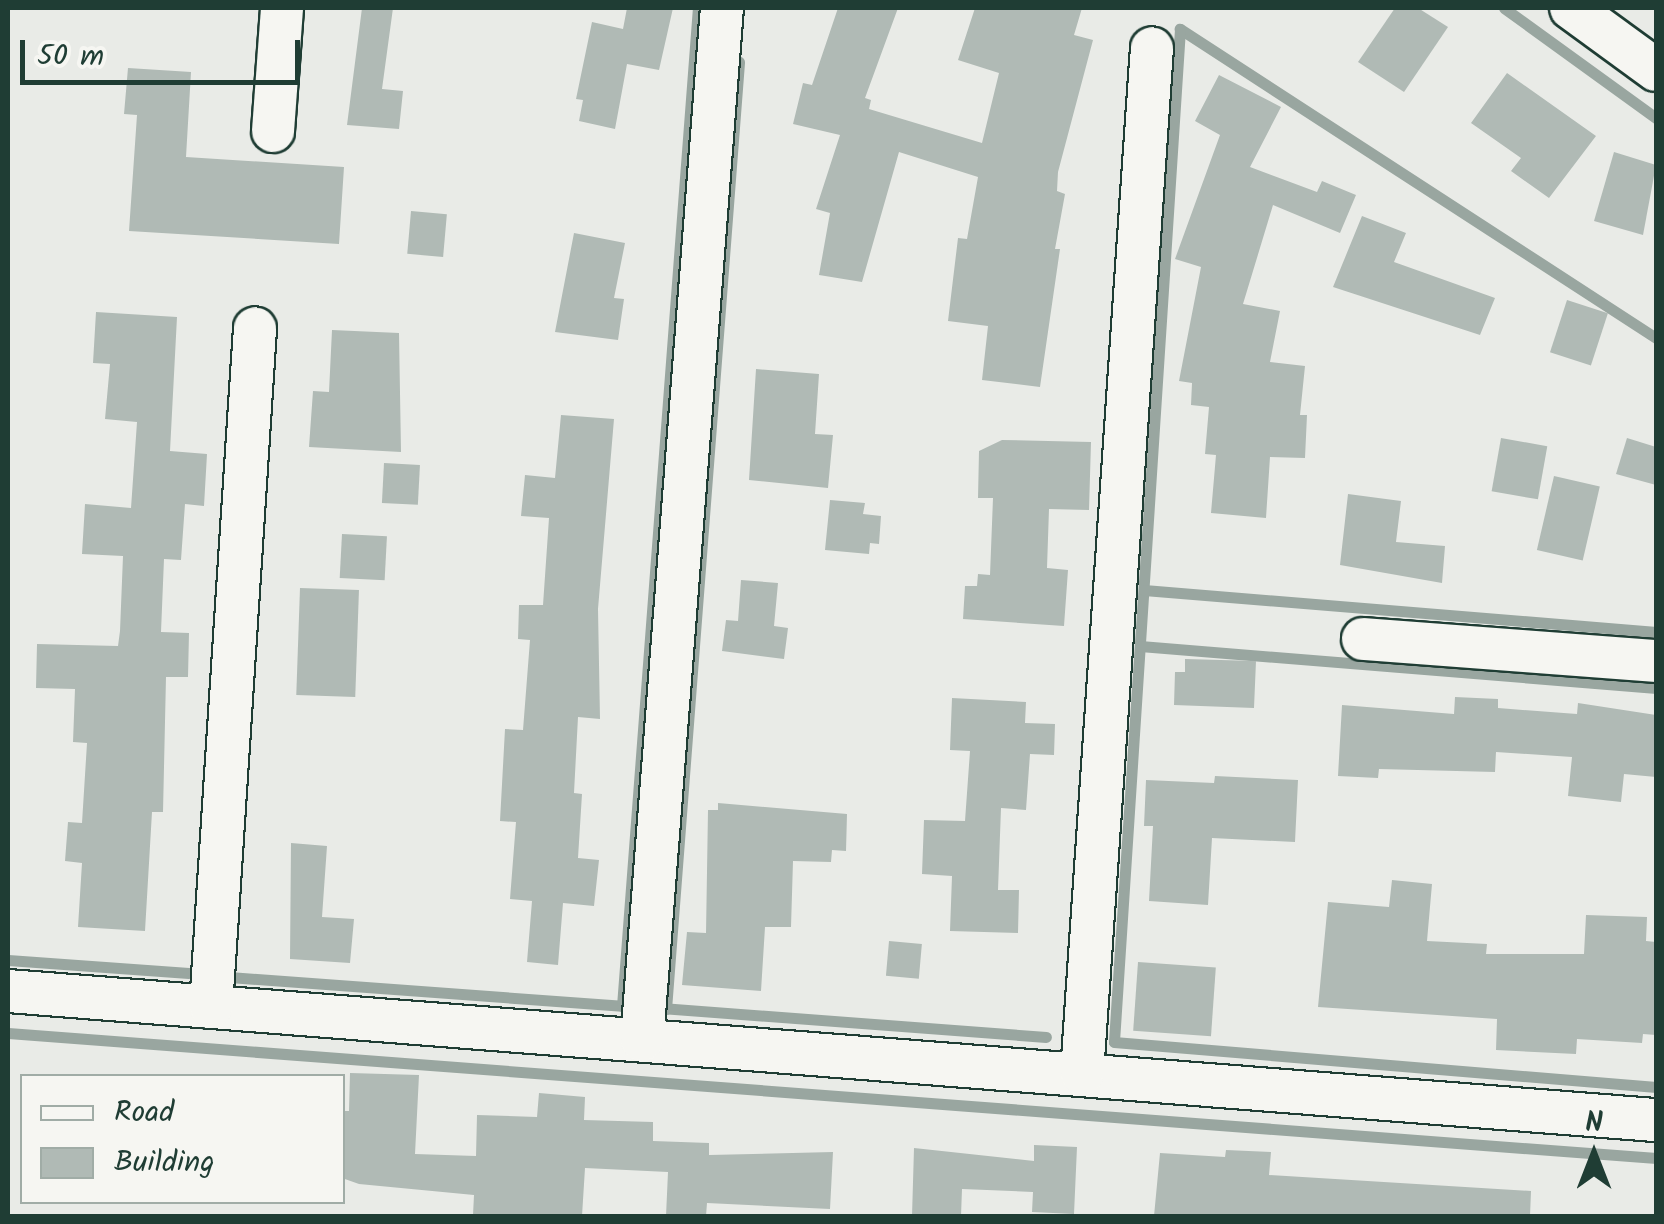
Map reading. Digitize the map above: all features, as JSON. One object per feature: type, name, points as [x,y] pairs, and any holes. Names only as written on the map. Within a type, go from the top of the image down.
[{"type":"street","points":[[273,131],[282,8]]},
{"type":"street","points":[[642,1040],[722,8]]},
{"type":"street","points":[[1571,8],[1656,70]]},
{"type":"street","points":[[1082,1074],[1152,48]]},
{"type":"street","points":[[211,1007],[255,328]]},
{"type":"street","points":[[1362,639],[1656,661]]},
{"type":"street","points":[[8,991],[1656,1120]]},
{"type":"building","points":[[362,8],[393,8],[382,89],[403,91],[399,129],[347,125]]},
{"type":"building","points":[[627,8],[673,8],[659,70],[627,64],[615,129],[579,121],[583,100],[576,99],[592,22],[623,29]]},
{"type":"building","points":[[838,8],[898,8],[865,98],[871,100],[869,109],[982,143],[999,73],[958,60],[975,8],[1082,8],[1074,35],[1093,40],[1058,172],[1057,191],[1065,194],[1040,387],[982,380],[988,326],[948,321],[958,238],[967,239],[978,177],[899,152],[862,282],[819,275],[830,213],[816,209],[840,135],[793,124],[803,83],[812,85]]},
{"type":"building","points":[[1395,8],[1418,8],[1448,27],[1404,92],[1358,62]]},
{"type":"building","points":[[128,68],[191,72],[186,157],[344,167],[339,244],[129,231],[137,115],[124,114]]},
{"type":"building","points":[[1507,73],[1596,136],[1549,198],[1511,171],[1521,158],[1471,123]]},
{"type":"building","points":[[1219,75],[1281,107],[1250,167],[1317,192],[1322,181],[1356,195],[1340,233],[1273,205],[1243,304],[1280,311],[1270,362],[1305,366],[1300,415],[1307,415],[1305,458],[1270,457],[1266,518],[1211,513],[1216,455],[1205,454],[1209,407],[1191,405],[1192,383],[1179,381],[1201,267],[1175,259],[1220,135],[1195,121]]},
{"type":"building","points":[[1614,152],[1656,165],[1643,235],[1594,221]]},
{"type":"building","points":[[411,211],[447,214],[443,257],[407,254]]},
{"type":"building","points":[[1362,216],[1406,233],[1394,262],[1495,298],[1480,335],[1333,287]]},
{"type":"building","points":[[574,233],[625,243],[614,298],[624,299],[618,340],[555,332]]},
{"type":"building","points":[[1567,300],[1608,313],[1591,366],[1550,352]]},
{"type":"building","points":[[96,312],[177,317],[170,451],[207,454],[204,506],[185,504],[181,560],[164,559],[161,632],[189,633],[188,677],[166,677],[163,812],[152,812],[145,931],[78,927],[82,863],[65,861],[68,822],[82,823],[87,743],[73,742],[75,689],[36,688],[37,644],[118,646],[123,556],[82,554],[85,504],[131,508],[137,422],[105,419],[110,364],[93,363]]},
{"type":"building","points":[[332,330],[399,333],[401,452],[309,447],[313,391],[329,392]]},
{"type":"building","points":[[756,369],[819,374],[815,434],[833,435],[828,488],[749,480]]},
{"type":"building","points":[[561,415],[614,419],[598,609],[600,719],[578,717],[574,793],[582,794],[578,858],[599,860],[594,906],[563,903],[558,965],[527,962],[532,901],[510,899],[516,822],[500,821],[505,729],[523,730],[530,640],[518,639],[519,605],[543,605],[549,518],[521,516],[525,475],[555,478]]},
{"type":"building","points":[[1501,438],[1547,446],[1538,499],[1492,491]]},
{"type":"building","points":[[1627,438],[1656,447],[1656,485],[1616,474]]},
{"type":"building","points":[[1002,440],[1091,442],[1089,510],[1049,509],[1047,568],[1068,570],[1064,626],[963,619],[965,586],[977,586],[978,574],[990,575],[993,498],[978,498],[979,451]]},
{"type":"building","points":[[384,463],[420,465],[418,505],[382,503]]},
{"type":"building","points":[[1554,476],[1600,487],[1583,561],[1537,550]]},
{"type":"building","points":[[1348,494],[1401,501],[1396,542],[1445,546],[1442,583],[1340,565]]},
{"type":"building","points":[[830,500],[865,503],[863,514],[881,516],[879,544],[870,543],[869,554],[825,550]]},
{"type":"building","points":[[342,534],[387,536],[385,580],[340,578]]},
{"type":"building","points":[[741,580],[778,583],[774,626],[788,628],[784,659],[722,651],[726,620],[738,621]]},
{"type":"building","points":[[300,588],[359,590],[355,697],[296,695]]},
{"type":"building","points":[[1185,659],[1256,661],[1254,708],[1174,705],[1175,672],[1185,672]]},
{"type":"building","points":[[1455,697],[1498,699],[1498,708],[1577,714],[1578,703],[1656,715],[1656,777],[1624,774],[1621,802],[1568,796],[1572,757],[1496,752],[1495,772],[1379,769],[1378,778],[1338,776],[1342,705],[1454,714]]},
{"type":"building","points":[[952,698],[1026,702],[1025,723],[1055,724],[1054,755],[1030,754],[1026,810],[1001,808],[998,890],[1019,890],[1018,933],[950,931],[952,876],[922,874],[924,820],[965,821],[970,751],[950,750]]},
{"type":"building","points":[[1215,776],[1298,780],[1295,842],[1212,838],[1208,905],[1149,901],[1153,826],[1144,826],[1146,780],[1214,783]]},
{"type":"building","points":[[718,803],[847,814],[846,851],[832,850],[831,862],[793,861],[791,927],[765,927],[761,991],[682,985],[687,932],[706,933],[708,810],[718,810]]},
{"type":"building","points":[[291,843],[327,846],[322,917],[354,919],[350,963],[290,959]]},
{"type":"building","points":[[1392,880],[1432,884],[1427,941],[1487,944],[1486,954],[1584,954],[1586,915],[1647,917],[1646,941],[1656,942],[1656,1035],[1643,1034],[1642,1043],[1577,1039],[1576,1054],[1496,1050],[1497,1019],[1318,1007],[1328,902],[1389,907]]},
{"type":"building","points":[[889,941],[922,944],[919,979],[886,976]]},
{"type":"building","points":[[1138,962],[1216,967],[1211,1036],[1133,1031]]},
{"type":"building","points":[[350,1073],[419,1075],[415,1154],[476,1156],[477,1115],[537,1117],[539,1093],[585,1097],[584,1120],[653,1122],[653,1141],[709,1143],[709,1155],[833,1152],[830,1209],[707,1203],[706,1216],[666,1216],[668,1172],[585,1168],[582,1216],[473,1215],[474,1195],[359,1184],[345,1179],[345,1111],[349,1111]]},
{"type":"building","points":[[1034,1145],[1077,1147],[1074,1214],[1032,1212],[1033,1192],[962,1189],[961,1216],[912,1216],[914,1148],[1034,1161]]},
{"type":"building","points":[[1226,1150],[1271,1152],[1269,1175],[1531,1191],[1530,1216],[1154,1216],[1160,1153],[1225,1157]]},
{"type":"waterway","points":[[622,1006],[698,8]]},
{"type":"waterway","points":[[1504,8],[1656,118]]},
{"type":"waterway","points":[[1656,338],[1180,29],[1114,1042],[1656,1087]]},
{"type":"waterway","points":[[666,1009],[739,62]]},
{"type":"waterway","points":[[1144,590],[1656,632]]},
{"type":"waterway","points":[[1140,646],[1656,688]]},
{"type":"waterway","points":[[8,960],[189,973]]},
{"type":"waterway","points":[[229,977],[625,1006]]},
{"type":"waterway","points":[[661,1008],[1046,1037]]},
{"type":"waterway","points":[[8,1033],[1656,1158]]}]
